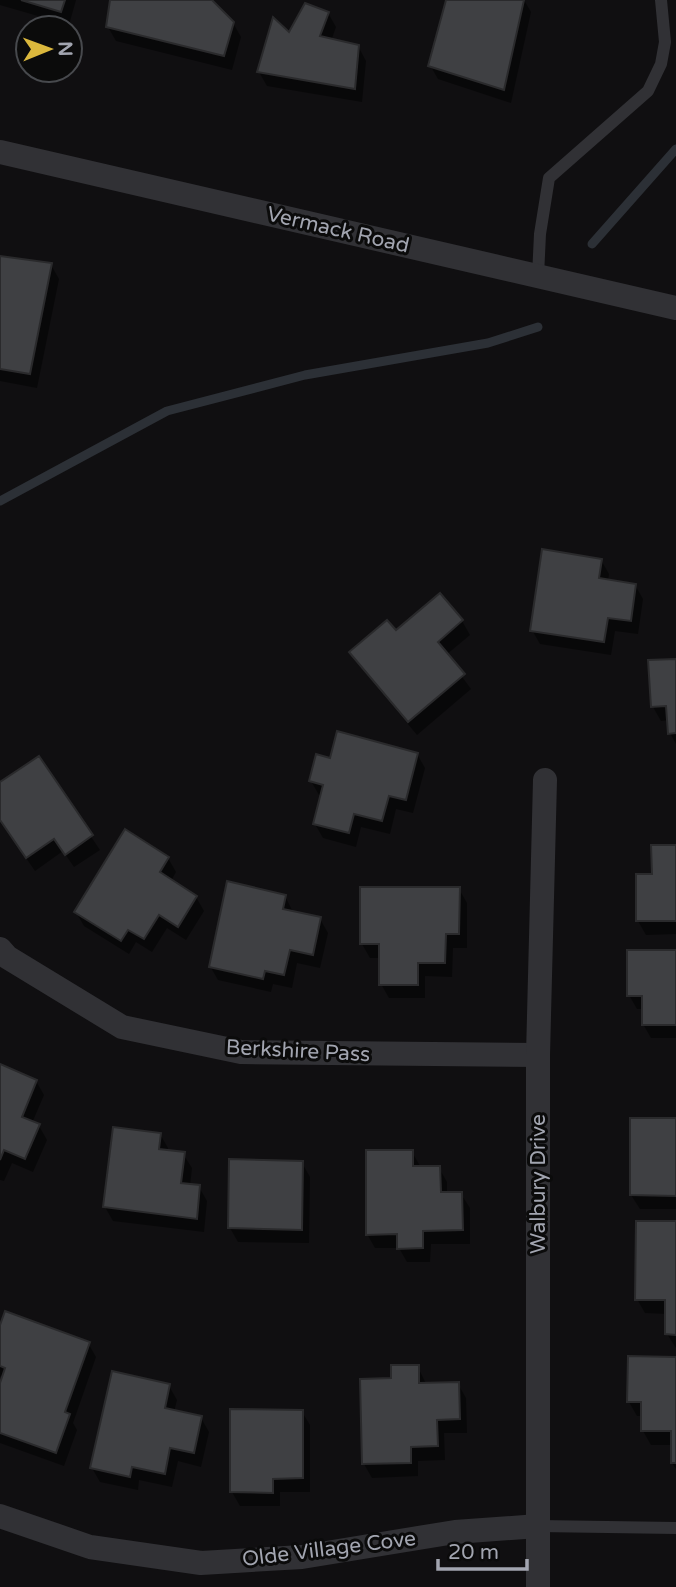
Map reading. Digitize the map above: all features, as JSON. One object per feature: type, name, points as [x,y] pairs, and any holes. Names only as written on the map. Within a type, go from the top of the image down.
[{"type":"street","name":"Vermack Road","points":[[0,152],[676,308]]},
{"type":"street","name":"Walbury Drive","points":[[538,1587],[538,1055],[545,780]]},
{"type":"street","name":"Berkshire Pass","points":[[0,949],[7,957],[122,1027],[241,1052],[538,1055]]},
{"type":"street","name":"Olde Village Cove","points":[[0,1516],[90,1547],[201,1563],[302,1557],[455,1532],[538,1526]]},
{"type":"lane","points":[[538,276],[540,234],[550,178],[648,91],[661,64],[665,42],[661,0]]},
{"type":"lane","points":[[538,1526],[676,1528]]},
{"type":"building","points":[[21,0],[65,0],[61,12]]},
{"type":"building","points":[[110,0],[212,0],[234,22],[224,56],[106,27]]},
{"type":"building","points":[[446,0],[524,0],[504,90],[428,66]]},
{"type":"building","points":[[305,3],[329,12],[320,36],[359,45],[355,89],[257,72],[273,17],[289,32]]},
{"type":"building","points":[[0,256],[52,263],[30,374],[0,369]]},
{"type":"building","points":[[542,549],[602,559],[599,578],[636,584],[631,621],[608,618],[604,642],[530,631]]},
{"type":"building","points":[[440,593],[463,620],[438,642],[465,674],[408,722],[349,652],[387,620],[396,630]]},
{"type":"building","points":[[676,659],[676,733],[668,734],[666,706],[651,707],[648,660]]},
{"type":"building","points":[[337,731],[418,753],[406,800],[389,796],[382,821],[354,814],[349,833],[313,824],[323,785],[309,781],[316,754],[330,758]]},
{"type":"building","points":[[39,756],[93,835],[65,855],[54,839],[26,858],[0,820],[0,782]]},
{"type":"building","points":[[125,829],[169,857],[160,872],[197,896],[178,927],[159,915],[144,939],[128,930],[121,941],[74,912]]},
{"type":"building","points":[[651,845],[676,845],[676,921],[636,921],[636,874],[652,874]]},
{"type":"building","points":[[227,881],[286,895],[283,909],[321,917],[313,955],[290,950],[284,975],[265,971],[263,979],[209,967]]},
{"type":"building","points":[[360,887],[460,887],[459,934],[446,934],[445,963],[418,963],[418,985],[379,985],[379,944],[360,944]]},
{"type":"building","points":[[627,950],[676,950],[676,1025],[642,1025],[642,996],[627,996]]},
{"type":"building","points":[[0,1064],[37,1080],[22,1117],[40,1124],[25,1159],[4,1150],[0,1160]]},
{"type":"building","points":[[630,1118],[676,1118],[676,1196],[630,1195]]},
{"type":"building","points":[[113,1127],[161,1133],[159,1149],[185,1152],[181,1183],[200,1185],[197,1219],[103,1207]]},
{"type":"building","points":[[366,1150],[413,1150],[413,1166],[440,1166],[441,1192],[462,1192],[463,1230],[423,1231],[423,1248],[397,1249],[397,1234],[366,1235]]},
{"type":"building","points":[[229,1159],[303,1161],[302,1230],[228,1228]]},
{"type":"building","points":[[636,1221],[676,1221],[676,1335],[665,1334],[665,1300],[635,1300]]},
{"type":"building","points":[[5,1311],[90,1342],[65,1412],[70,1414],[56,1453],[0,1433],[0,1383],[5,1368],[0,1366],[0,1325]]},
{"type":"building","points":[[628,1356],[676,1357],[676,1463],[671,1463],[671,1431],[641,1431],[641,1402],[627,1402]]},
{"type":"building","points":[[391,1365],[419,1365],[419,1383],[459,1382],[460,1419],[437,1420],[438,1446],[411,1447],[411,1463],[362,1464],[360,1379],[391,1378]]},
{"type":"building","points":[[112,1371],[170,1384],[165,1408],[202,1416],[194,1453],[170,1448],[165,1474],[132,1467],[130,1477],[90,1468]]},
{"type":"building","points":[[230,1409],[303,1410],[303,1478],[273,1479],[273,1493],[230,1492]]},
{"type":"waterway","points":[[592,244],[676,149]]},
{"type":"waterway","points":[[0,501],[167,411],[305,375],[488,343],[538,327]]}]
